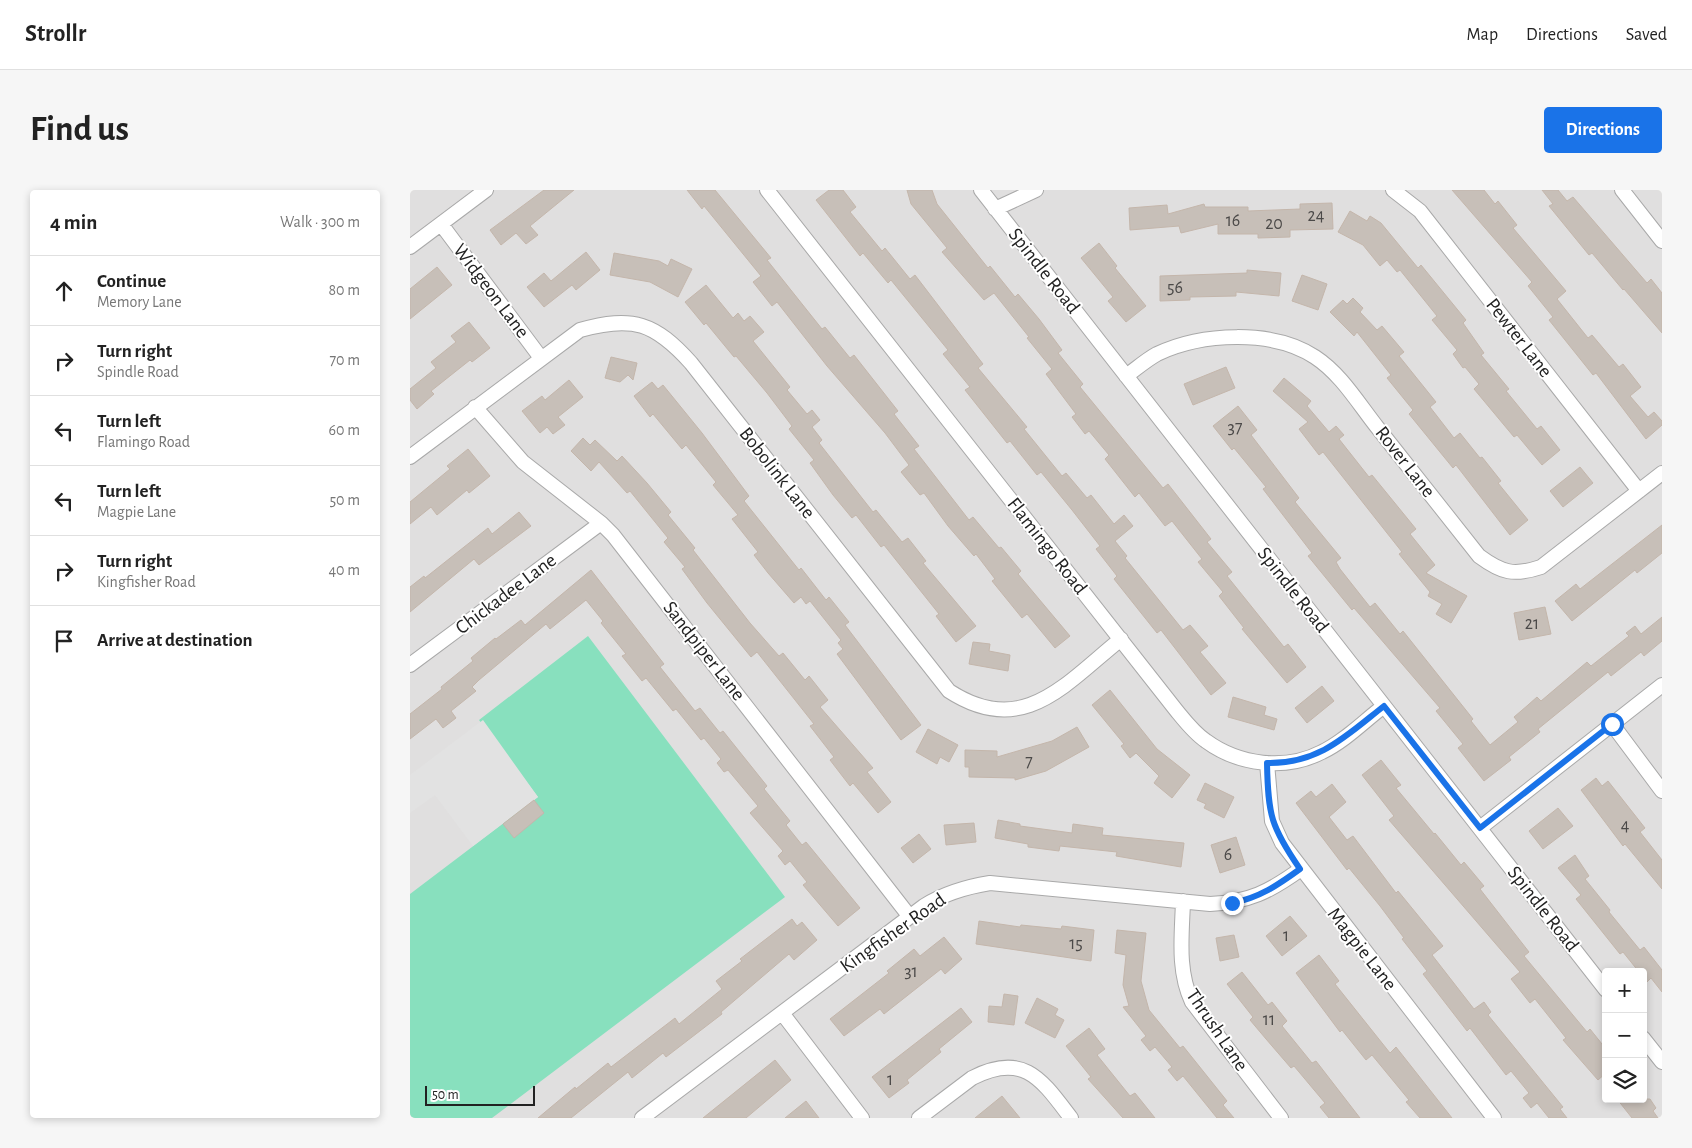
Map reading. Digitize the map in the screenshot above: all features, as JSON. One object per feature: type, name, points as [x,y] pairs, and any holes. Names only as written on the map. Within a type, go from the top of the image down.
[{"type":"street","points":[[410,247],[486,190]]},
{"type":"street","name":"Flamingo Road","points":[[767,190],[1176,710],[1204,740],[1235,758],[1267,763],[1295,762],[1323,752],[1384,706]]},
{"type":"street","name":"Spindle Road","points":[[981,190],[1602,985]]},
{"type":"street","points":[[995,209],[1036,190]]},
{"type":"street","name":"Pewter Lane","points":[[1393,190],[1420,211],[1639,491]]},
{"type":"street","points":[[1622,190],[1662,241]]},
{"type":"street","name":"Widgeon Lane","points":[[441,224],[541,358]]},
{"type":"street","name":"Bobolink Lane","points":[[410,457],[580,330],[608,322],[635,324],[655,331],[672,342],[691,363],[949,691],[966,702],[996,710],[1011,710],[1030,706],[1052,694],[1121,639]]},
{"type":"street","name":"Rover Lane","points":[[1126,376],[1156,355],[1174,347],[1204,340],[1238,337],[1263,338],[1284,342],[1302,349],[1335,373],[1479,556],[1496,568],[1512,573],[1525,572],[1541,567],[1662,473]]},
{"type":"street","name":"Sandpiper Lane","points":[[475,407],[523,462],[545,482],[601,523],[720,671],[910,917]]},
{"type":"street","name":"Chickadee Lane","points":[[410,665],[601,523]]},
{"type":"street","points":[[1480,828],[1662,685]]},
{"type":"street","points":[[1612,724],[1662,791]]},
{"type":"street","name":"Magpie Lane","points":[[1267,763],[1268,797],[1272,821],[1282,844],[1494,1118]]},
{"type":"street","name":"Kingfisher Road","points":[[647,1116],[941,895],[967,886],[990,883],[1210,904],[1246,900],[1272,890],[1300,869]]},
{"type":"street","name":"Thrush Lane","points":[[1183,901],[1181,963],[1186,988],[1192,1002],[1281,1118]]},
{"type":"street","points":[[782,1013],[862,1118]]},
{"type":"street","points":[[1647,1043],[1662,1062]]},
{"type":"street","points":[[919,1118],[972,1078],[982,1073],[1007,1067],[1030,1071],[1041,1080],[1071,1118]]},
{"type":"shaded area","points":[[410,190],[1662,190],[1662,1118],[410,1118]]},
{"type":"shaded area","points":[[483,720],[538,797],[473,846],[435,795],[410,813],[410,775]]},
{"type":"green space","points":[[588,636],[785,897],[492,1118],[410,1118],[410,894],[538,797],[479,720]]},
{"type":"building","points":[[544,190],[574,190],[530,226],[538,235],[526,244],[516,233],[501,245],[490,230]]},
{"type":"building","points":[[687,190],[715,190],[771,258],[767,260],[822,329],[825,327],[850,358],[854,355],[898,411],[894,414],[919,446],[914,449],[969,520],[973,517],[999,548],[1001,547],[1021,571],[1018,574],[1070,636],[1055,648],[1027,614],[1022,618],[992,581],[995,579],[976,554],[974,556],[948,526],[924,493],[920,495],[901,472],[909,465],[885,433],[827,366],[777,302],[772,306],[753,282],[761,276],[704,206],[702,209]]},
{"type":"building","points":[[829,190],[843,190],[856,207],[850,212],[882,251],[885,248],[910,279],[915,275],[983,364],[978,368],[1027,427],[1024,429],[1062,476],[1066,473],[1087,498],[1091,495],[1114,524],[1124,515],[1133,526],[1115,541],[1127,556],[1125,558],[1183,630],[1190,625],[1208,646],[1200,652],[1226,683],[1211,695],[1161,630],[1157,633],[1114,579],[1117,576],[1096,549],[1100,546],[1072,510],[1041,472],[1037,475],[1010,441],[1007,443],[965,390],[970,387],[943,354],[948,350],[891,280],[888,283],[863,253],[860,256],[816,200]]},
{"type":"building","points":[[907,190],[932,190],[937,204],[988,268],[990,266],[1015,297],[1018,294],[1039,319],[1062,350],[1058,353],[1083,384],[1080,387],[1163,488],[1168,484],[1211,539],[1207,542],[1232,572],[1227,576],[1284,647],[1288,644],[1306,667],[1287,683],[1242,629],[1244,628],[1219,596],[1223,592],[1198,562],[1202,559],[1172,521],[1165,526],[1139,493],[1135,497],[1105,459],[1109,455],[1089,431],[1085,434],[1072,417],[1076,414],[1046,374],[1052,369],[994,293],[984,300],[942,252],[947,248],[911,204]]},
{"type":"building","points":[[1452,190],[1484,190],[1495,204],[1498,201],[1517,225],[1513,228],[1566,291],[1557,299],[1588,338],[1592,335],[1619,367],[1623,364],[1641,387],[1630,396],[1648,417],[1654,412],[1662,421],[1662,425],[1646,439],[1596,373],[1593,375],[1549,320],[1553,317],[1528,286],[1532,282]]},
{"type":"building","points":[[1542,190],[1558,190],[1567,201],[1573,197],[1647,283],[1651,279],[1662,293],[1662,333],[1592,253],[1589,255],[1549,206],[1553,204]]},
{"type":"building","points":[[1332,203],[1333,229],[1290,230],[1290,237],[1258,238],[1258,234],[1218,234],[1218,224],[1181,233],[1179,226],[1130,230],[1129,208],[1167,205],[1168,214],[1204,204],[1205,207],[1248,207],[1248,211],[1300,209],[1300,204]]},
{"type":"building","points":[[1350,211],[1367,221],[1370,216],[1381,223],[1418,268],[1421,265],[1466,320],[1463,323],[1484,353],[1481,355],[1509,389],[1506,391],[1537,429],[1541,426],[1560,450],[1542,465],[1517,435],[1514,437],[1474,389],[1479,384],[1465,367],[1463,368],[1453,354],[1457,350],[1432,320],[1437,316],[1400,270],[1397,272],[1387,260],[1380,266],[1363,245],[1338,232]]},
{"type":"building","points":[[1099,243],[1117,266],[1115,268],[1146,306],[1126,322],[1108,301],[1113,297],[1081,258]]},
{"type":"building","points":[[586,252],[600,270],[576,290],[572,285],[544,307],[527,287],[544,273],[551,281]]},
{"type":"building","points":[[614,253],[659,261],[668,266],[671,259],[692,269],[678,297],[650,282],[610,275]]},
{"type":"building","points":[[437,267],[452,285],[410,319],[410,289]]},
{"type":"building","points":[[1247,270],[1281,273],[1279,296],[1236,292],[1236,296],[1190,297],[1190,300],[1160,301],[1160,276],[1247,273]]},
{"type":"building","points":[[1302,275],[1327,284],[1318,310],[1292,301]]},
{"type":"building","points":[[706,285],[733,318],[738,313],[744,321],[750,316],[764,332],[753,341],[790,387],[787,390],[807,414],[812,410],[820,420],[812,427],[822,440],[819,443],[873,512],[876,510],[902,542],[908,538],[926,561],[923,563],[976,626],[956,642],[936,616],[939,614],[884,545],[881,547],[856,515],[852,518],[833,495],[810,463],[814,460],[789,429],[792,426],[767,393],[736,356],[734,357],[706,323],[704,325],[685,302]]},
{"type":"building","points":[[1353,298],[1363,308],[1360,312],[1377,330],[1382,326],[1404,352],[1399,356],[1436,402],[1430,407],[1454,438],[1460,433],[1480,458],[1482,457],[1501,481],[1498,483],[1528,520],[1510,535],[1456,465],[1453,468],[1409,414],[1413,410],[1387,378],[1391,375],[1357,332],[1354,336],[1330,312],[1343,300],[1347,304]]},
{"type":"building","points":[[469,322],[490,348],[472,362],[470,360],[431,391],[434,394],[417,409],[410,400],[410,389],[436,368],[431,362],[456,342],[451,336]]},
{"type":"building","points":[[611,357],[637,363],[633,380],[628,375],[620,382],[605,378]]},
{"type":"building","points":[[1226,367],[1235,388],[1193,405],[1184,384]]},
{"type":"building","points":[[1284,378],[1311,401],[1307,406],[1329,432],[1336,426],[1344,435],[1339,439],[1369,477],[1372,475],[1416,529],[1410,534],[1435,565],[1426,573],[1467,596],[1451,623],[1436,614],[1442,604],[1428,596],[1430,592],[1399,554],[1402,552],[1323,452],[1319,455],[1299,429],[1308,422],[1273,391]]},
{"type":"building","points":[[569,380],[583,397],[558,417],[565,425],[553,434],[547,427],[540,433],[522,411],[542,396],[545,400]]},
{"type":"building","points":[[652,382],[658,389],[663,385],[702,433],[749,496],[744,501],[799,570],[801,568],[826,600],[829,597],[849,622],[845,625],[921,725],[901,740],[837,654],[843,649],[838,643],[841,640],[810,601],[806,604],[801,597],[794,603],[768,573],[754,555],[758,552],[732,519],[738,515],[713,485],[716,482],[686,445],[682,449],[653,414],[650,417],[634,396]]},
{"type":"building","points":[[1238,406],[1257,430],[1251,435],[1299,498],[1295,502],[1341,558],[1336,562],[1340,569],[1370,607],[1375,603],[1400,634],[1403,631],[1473,719],[1471,721],[1490,745],[1518,722],[1514,717],[1537,697],[1541,701],[1587,662],[1591,666],[1629,636],[1626,633],[1635,626],[1641,634],[1662,617],[1662,641],[1644,656],[1641,652],[1611,676],[1608,672],[1538,729],[1540,732],[1509,757],[1511,760],[1484,781],[1458,748],[1463,744],[1436,711],[1440,708],[1354,608],[1352,610],[1308,556],[1312,553],[1263,489],[1266,487],[1213,426]]},
{"type":"building","points":[[583,438],[590,445],[595,440],[617,461],[622,456],[671,512],[668,515],[695,548],[693,550],[750,623],[779,656],[783,653],[805,680],[809,676],[828,700],[820,707],[873,768],[867,772],[891,802],[878,813],[853,783],[850,786],[830,760],[834,757],[810,726],[814,724],[757,652],[751,657],[707,603],[682,569],[685,567],[664,542],[668,538],[630,491],[627,493],[599,462],[591,471],[571,451]]},
{"type":"building","points":[[468,449],[490,476],[469,493],[467,490],[437,515],[431,507],[410,524],[410,502],[450,469],[447,466]]},
{"type":"building","points":[[1580,467],[1593,483],[1563,507],[1550,491]]},
{"type":"building","points":[[519,512],[531,526],[479,565],[474,559],[410,612],[410,587],[424,576],[425,578],[488,528],[492,534]]},
{"type":"building","points":[[1662,525],[1662,553],[1637,573],[1635,570],[1572,621],[1555,601],[1576,584],[1580,589]]},
{"type":"building","points":[[591,570],[664,664],[660,667],[695,711],[700,708],[720,733],[723,731],[767,786],[764,789],[790,821],[786,825],[802,845],[806,842],[860,908],[838,926],[803,885],[807,882],[790,861],[785,865],[778,856],[783,851],[750,813],[758,806],[728,770],[724,772],[717,763],[721,759],[704,738],[701,740],[676,709],[673,711],[646,678],[642,681],[622,656],[626,654],[601,623],[603,621],[586,600],[550,629],[546,624],[479,680],[472,687],[476,691],[451,711],[456,718],[443,728],[436,719],[410,739],[410,714],[442,689],[441,687],[473,661],[471,658],[495,638],[521,620],[525,625]]},
{"type":"building","points":[[1545,607],[1551,634],[1519,640],[1514,613]]},
{"type":"building","points":[[973,642],[990,644],[989,651],[1010,655],[1008,671],[969,664]]},
{"type":"building","points":[[1322,686],[1334,701],[1307,723],[1295,708]]},
{"type":"building","points":[[1110,690],[1157,749],[1190,775],[1172,798],[1154,783],[1159,776],[1136,753],[1130,758],[1121,746],[1124,744],[1092,705]]},
{"type":"building","points":[[1233,697],[1266,707],[1264,715],[1277,719],[1274,730],[1228,717]]},
{"type":"building","points":[[1077,727],[1089,747],[1046,771],[1015,780],[1015,778],[969,777],[969,767],[965,767],[965,750],[997,751],[997,757],[1052,741]]},
{"type":"building","points":[[928,729],[958,745],[949,762],[940,757],[937,764],[916,752]]},
{"type":"building","points":[[1381,760],[1401,785],[1396,788],[1461,865],[1464,862],[1484,886],[1480,889],[1529,952],[1524,956],[1587,1032],[1590,1029],[1602,1044],[1602,1076],[1598,1080],[1563,1040],[1566,1038],[1535,999],[1530,1003],[1511,979],[1520,972],[1389,820],[1394,816],[1362,775]]},
{"type":"building","points":[[1596,778],[1602,786],[1608,781],[1645,828],[1640,832],[1662,860],[1662,889],[1625,844],[1623,846],[1581,790]]},
{"type":"building","points":[[1205,783],[1234,797],[1224,818],[1204,808],[1206,804],[1197,800]]},
{"type":"building","points":[[1332,784],[1346,802],[1329,817],[1347,840],[1353,836],[1396,893],[1398,891],[1443,946],[1432,955],[1474,1009],[1484,1002],[1491,1012],[1488,1015],[1563,1107],[1560,1109],[1567,1118],[1549,1118],[1537,1103],[1531,1108],[1523,1098],[1529,1093],[1511,1071],[1506,1075],[1470,1028],[1467,1031],[1423,974],[1427,971],[1402,939],[1404,938],[1380,906],[1349,868],[1347,870],[1296,803],[1311,791],[1316,797]]},
{"type":"building","points":[[534,800],[544,813],[514,838],[503,824]]},
{"type":"building","points":[[1558,808],[1573,826],[1543,849],[1529,831]]},
{"type":"building","points":[[998,820],[1020,824],[1020,826],[1072,833],[1073,824],[1103,828],[1102,835],[1184,843],[1181,867],[1116,856],[1117,852],[1060,846],[1059,851],[1028,847],[1028,844],[995,838]]},
{"type":"building","points":[[974,823],[976,842],[946,845],[944,825]]},
{"type":"building","points":[[919,834],[931,849],[913,863],[901,848]]},
{"type":"building","points":[[1236,837],[1245,865],[1220,873],[1211,845]]},
{"type":"building","points":[[1575,855],[1589,876],[1585,879],[1610,910],[1609,912],[1640,950],[1644,947],[1662,970],[1662,992],[1651,978],[1647,982],[1647,968],[1636,968],[1623,952],[1620,954],[1576,899],[1581,895],[1558,868]]},
{"type":"building","points":[[1290,916],[1307,936],[1282,956],[1266,936]]},
{"type":"building","points":[[792,919],[797,926],[802,922],[817,940],[794,960],[789,954],[721,1012],[722,1014],[666,1057],[663,1053],[632,1078],[628,1072],[571,1118],[538,1118],[575,1087],[576,1089],[608,1063],[611,1067],[675,1018],[679,1024],[722,989],[716,981],[742,961],[740,959]]},
{"type":"building","points":[[979,921],[1020,927],[1021,925],[1061,929],[1062,926],[1094,930],[1091,961],[976,944]]},
{"type":"building","points":[[1117,930],[1146,933],[1141,981],[1149,1010],[1180,1048],[1183,1046],[1227,1101],[1223,1105],[1234,1118],[1217,1118],[1183,1076],[1177,1081],[1168,1070],[1172,1067],[1155,1047],[1150,1051],[1141,1040],[1146,1036],[1123,1007],[1129,1006],[1123,985],[1126,955],[1115,953]]},
{"type":"building","points":[[1234,935],[1239,957],[1220,961],[1216,938]]},
{"type":"building","points":[[944,937],[962,959],[945,974],[941,969],[884,1014],[880,1009],[844,1036],[830,1019],[889,973],[887,971],[914,949],[920,956]]},
{"type":"building","points":[[1319,955],[1339,981],[1335,984],[1390,1053],[1396,1047],[1452,1118],[1420,1118],[1406,1102],[1409,1100],[1372,1055],[1366,1060],[1342,1030],[1340,1032],[1296,973]]},
{"type":"building","points":[[1242,972],[1268,1005],[1272,1002],[1287,1021],[1282,1026],[1312,1063],[1316,1061],[1360,1118],[1329,1118],[1320,1107],[1325,1103],[1294,1066],[1291,1068],[1250,1020],[1253,1017],[1227,984]]},
{"type":"building","points":[[1004,994],[1018,996],[1014,1025],[988,1022],[989,1006],[1002,1007]]},
{"type":"building","points":[[1037,998],[1058,1009],[1055,1015],[1064,1020],[1055,1038],[1025,1023]]},
{"type":"building","points":[[961,1008],[972,1022],[939,1049],[941,1052],[907,1080],[909,1083],[889,1098],[872,1077]]},
{"type":"building","points":[[1089,1028],[1105,1049],[1097,1055],[1130,1096],[1135,1093],[1155,1118],[1123,1118],[1088,1079],[1091,1077],[1066,1046]]},
{"type":"building","points":[[775,1060],[791,1080],[746,1118],[703,1118]]},
{"type":"building","points":[[1002,1096],[1020,1118],[975,1118]]},
{"type":"building","points":[[1647,1099],[1650,1099],[1656,1108],[1653,1111],[1658,1118],[1632,1118],[1620,1103],[1647,1103]]},
{"type":"building","points":[[806,1101],[819,1118],[785,1118]]},
{"type":"route","points":[[1232,903],[1272,890],[1300,869],[1282,844],[1272,821],[1268,797],[1267,763],[1295,762],[1323,752],[1384,706],[1480,828],[1612,724]]}]
